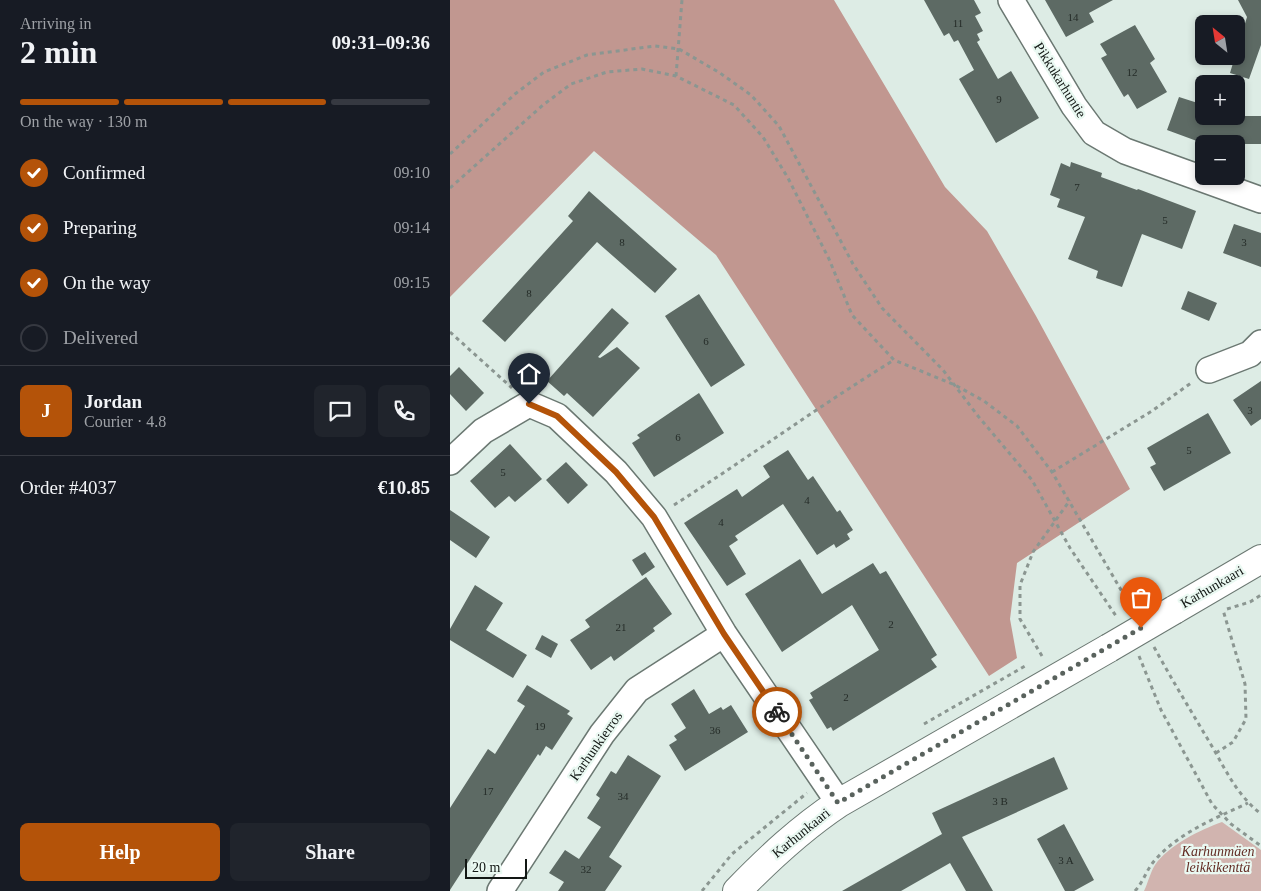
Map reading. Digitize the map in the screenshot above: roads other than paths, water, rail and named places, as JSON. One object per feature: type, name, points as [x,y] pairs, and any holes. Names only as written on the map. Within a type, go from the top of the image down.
[{"type":"street","name":"Pikkukarhuntie","points":[[1011,0],[1074,106],[1094,132],[1125,150],[1261,200]]},
{"type":"street","points":[[1209,370],[1250,354],[1261,343]]},
{"type":"street","points":[[450,462],[482,431],[529,404],[557,416],[616,472],[654,517],[724,634],[838,803]]},
{"type":"street","name":"Karhunkaari","points":[[737,891],[779,848],[807,824],[838,803],[1261,559]]},
{"type":"street","name":"Karhunkierros","points":[[500,891],[602,734],[637,690],[724,634]]},
{"type":"park label","name":"Karhunmäen leikkikenttä","points":[[1218,860]]}]
